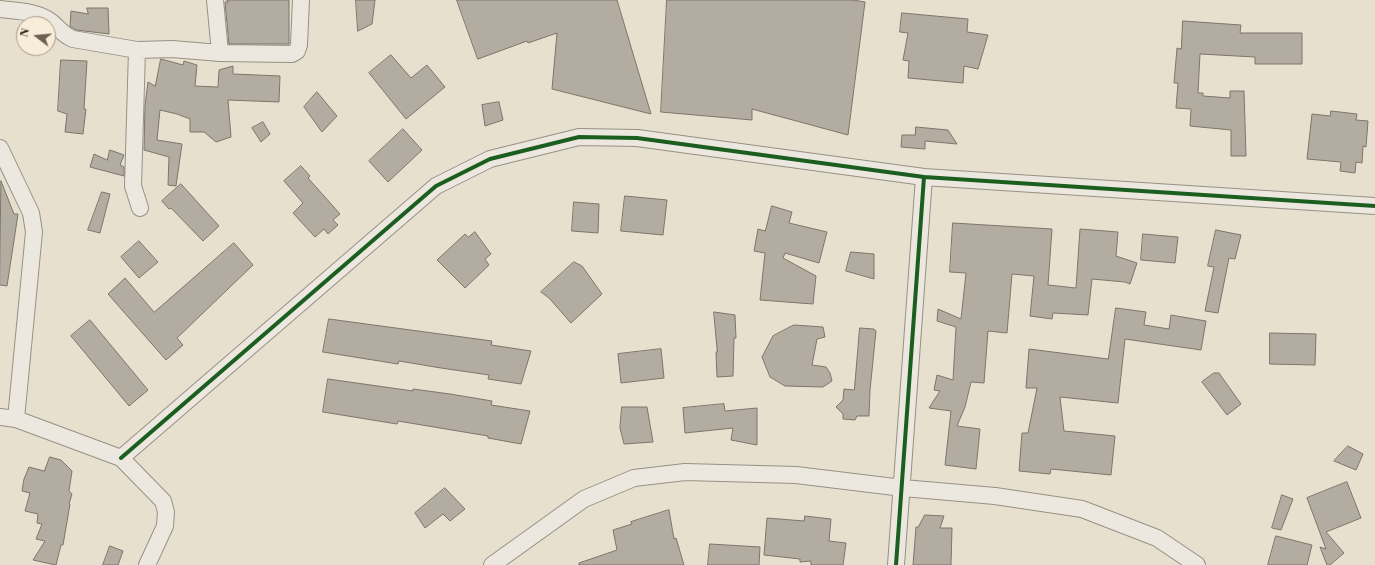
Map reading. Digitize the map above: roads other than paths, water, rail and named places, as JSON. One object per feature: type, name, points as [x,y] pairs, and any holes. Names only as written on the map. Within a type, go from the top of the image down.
[{"type":"street","points":[[215,0],[220,53]]},
{"type":"street","points":[[0,9],[35,14],[49,20],[65,35],[73,39],[137,50],[172,49],[220,53],[292,54],[297,51],[299,45],[301,0]]},
{"type":"street","points":[[137,50],[133,186],[140,208]]},
{"type":"street","points":[[121,458],[436,186],[490,159],[579,137],[637,138],[924,177],[1375,206]]},
{"type":"street","points":[[0,148],[31,213],[34,232],[16,419]]},
{"type":"street","points":[[896,565],[903,488],[924,177]]},
{"type":"street","points":[[0,417],[16,419],[121,458],[163,501],[166,512],[164,526],[147,565]]},
{"type":"street","points":[[492,565],[584,499],[634,478],[685,472],[796,475],[903,488],[996,496],[1082,509],[1157,538],[1197,565]]}]
